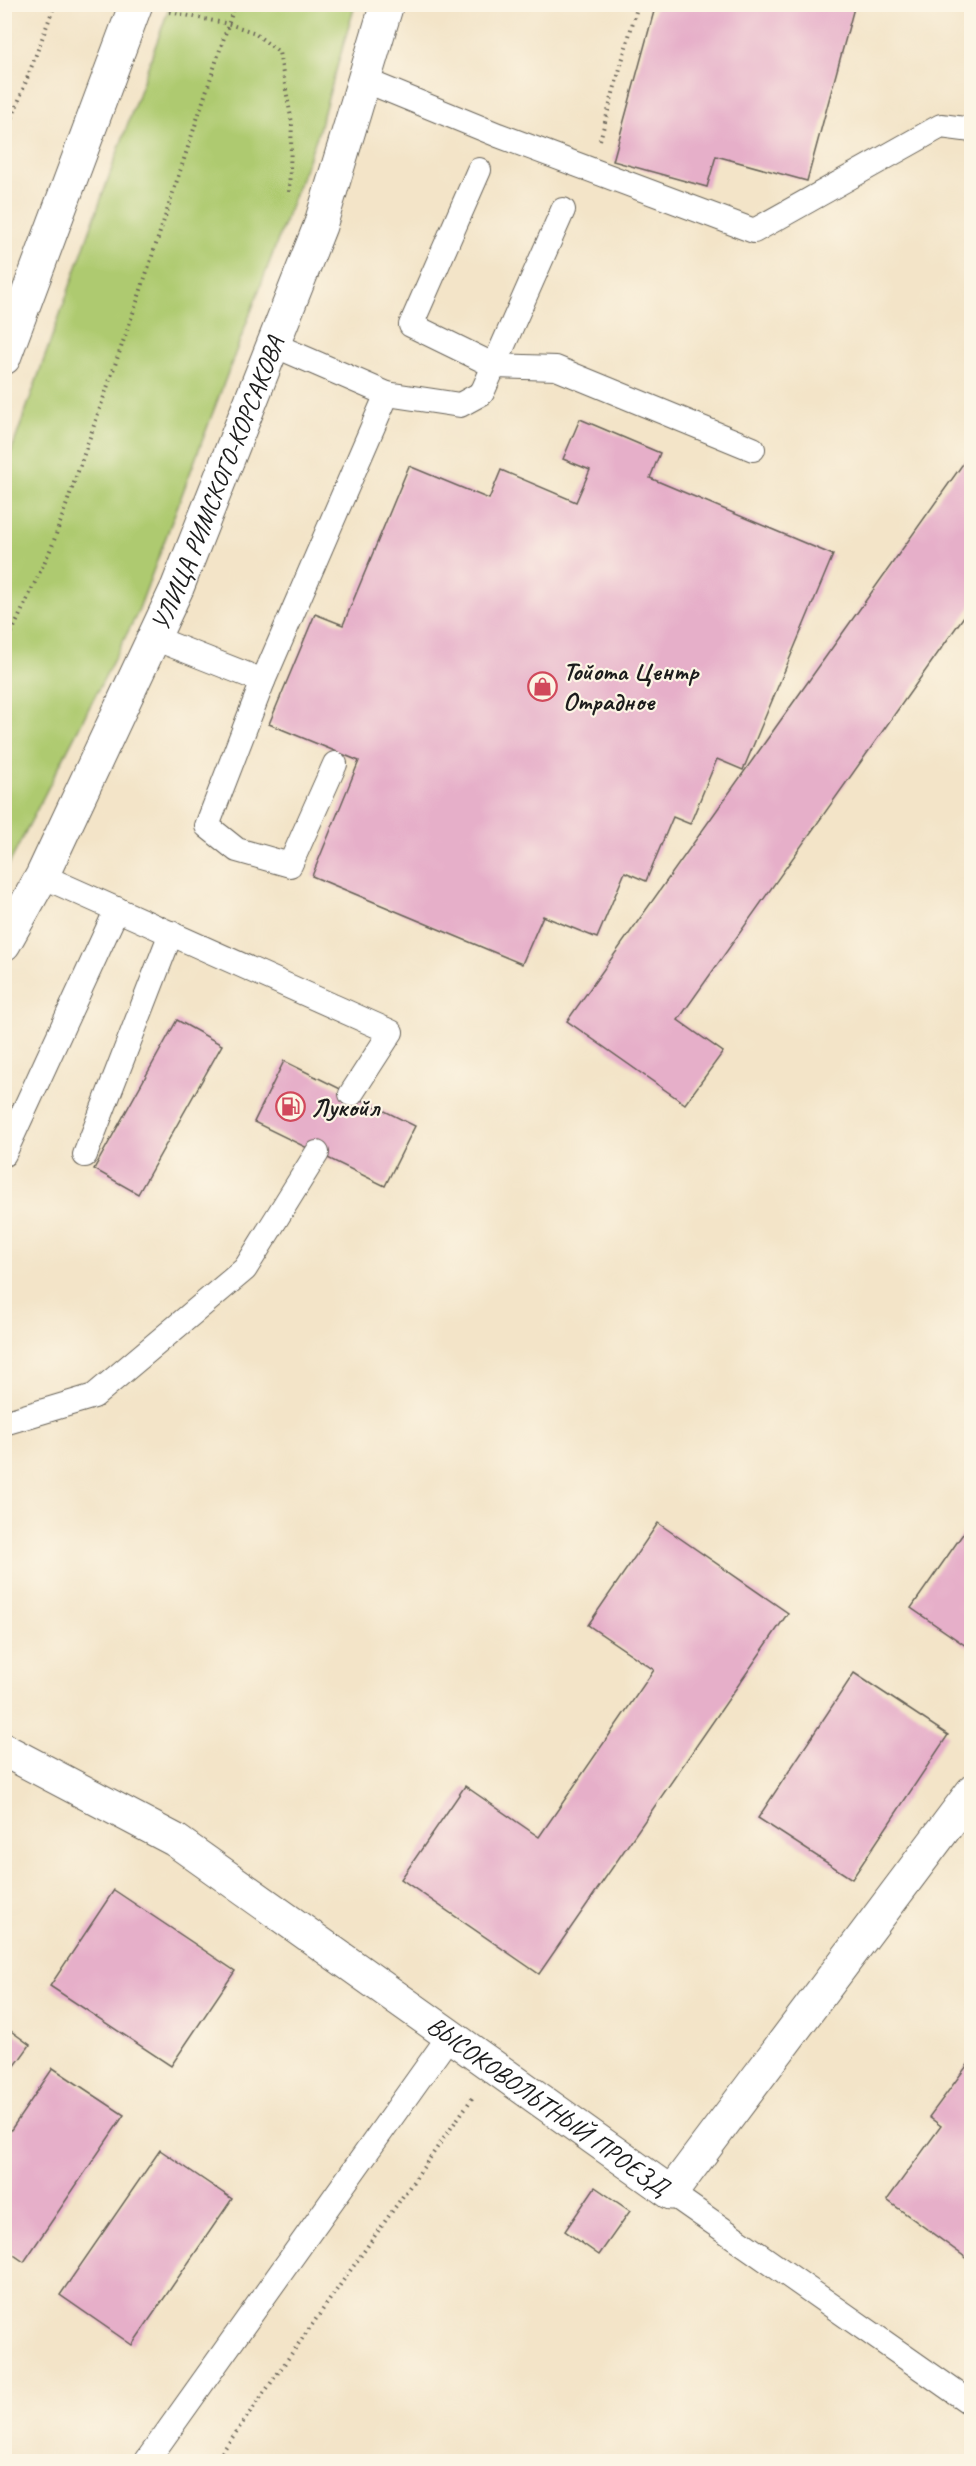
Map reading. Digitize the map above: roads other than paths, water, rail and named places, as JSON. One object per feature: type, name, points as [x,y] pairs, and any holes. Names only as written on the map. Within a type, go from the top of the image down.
[{"type":"street","points":[[4,358],[136,4]]},
{"type":"street","name":"УЛИЦА РИМСКОГО-КОРСАКОВА","points":[[4,944],[42,876],[177,588],[320,226],[387,4]]},
{"type":"street","name":"ВЫСОКОВОЛЬТНЫЙ ПРОЕЗД","points":[[4,1750],[176,1840],[671,2193],[972,1792]]},
{"type":"lane","points":[[364,80],[498,135],[754,231],[941,126],[972,130]]},
{"type":"lane","points":[[479,170],[411,326],[495,366],[556,368],[753,449]]},
{"type":"lane","points":[[274,345],[387,394],[460,405],[482,393],[563,210]]},
{"type":"lane","points":[[335,764],[290,865],[237,850],[207,826],[263,681],[387,394]]},
{"type":"lane","points":[[154,638],[263,681]]},
{"type":"lane","points":[[42,876],[391,1032],[351,1094]]},
{"type":"lane","points":[[4,1154],[117,909]]},
{"type":"lane","points":[[85,1155],[171,933]]},
{"type":"lane","points":[[4,1423],[94,1396],[245,1269],[317,1153]]},
{"type":"lane","points":[[146,2462],[450,2036]]},
{"type":"lane","points":[[671,2193],[972,2404]]},
{"type":"place","name":"Тойота Центр Отрадное","points":[[542,686]]},
{"type":"place","name":"Лукойл","points":[[290,1107]]}]
